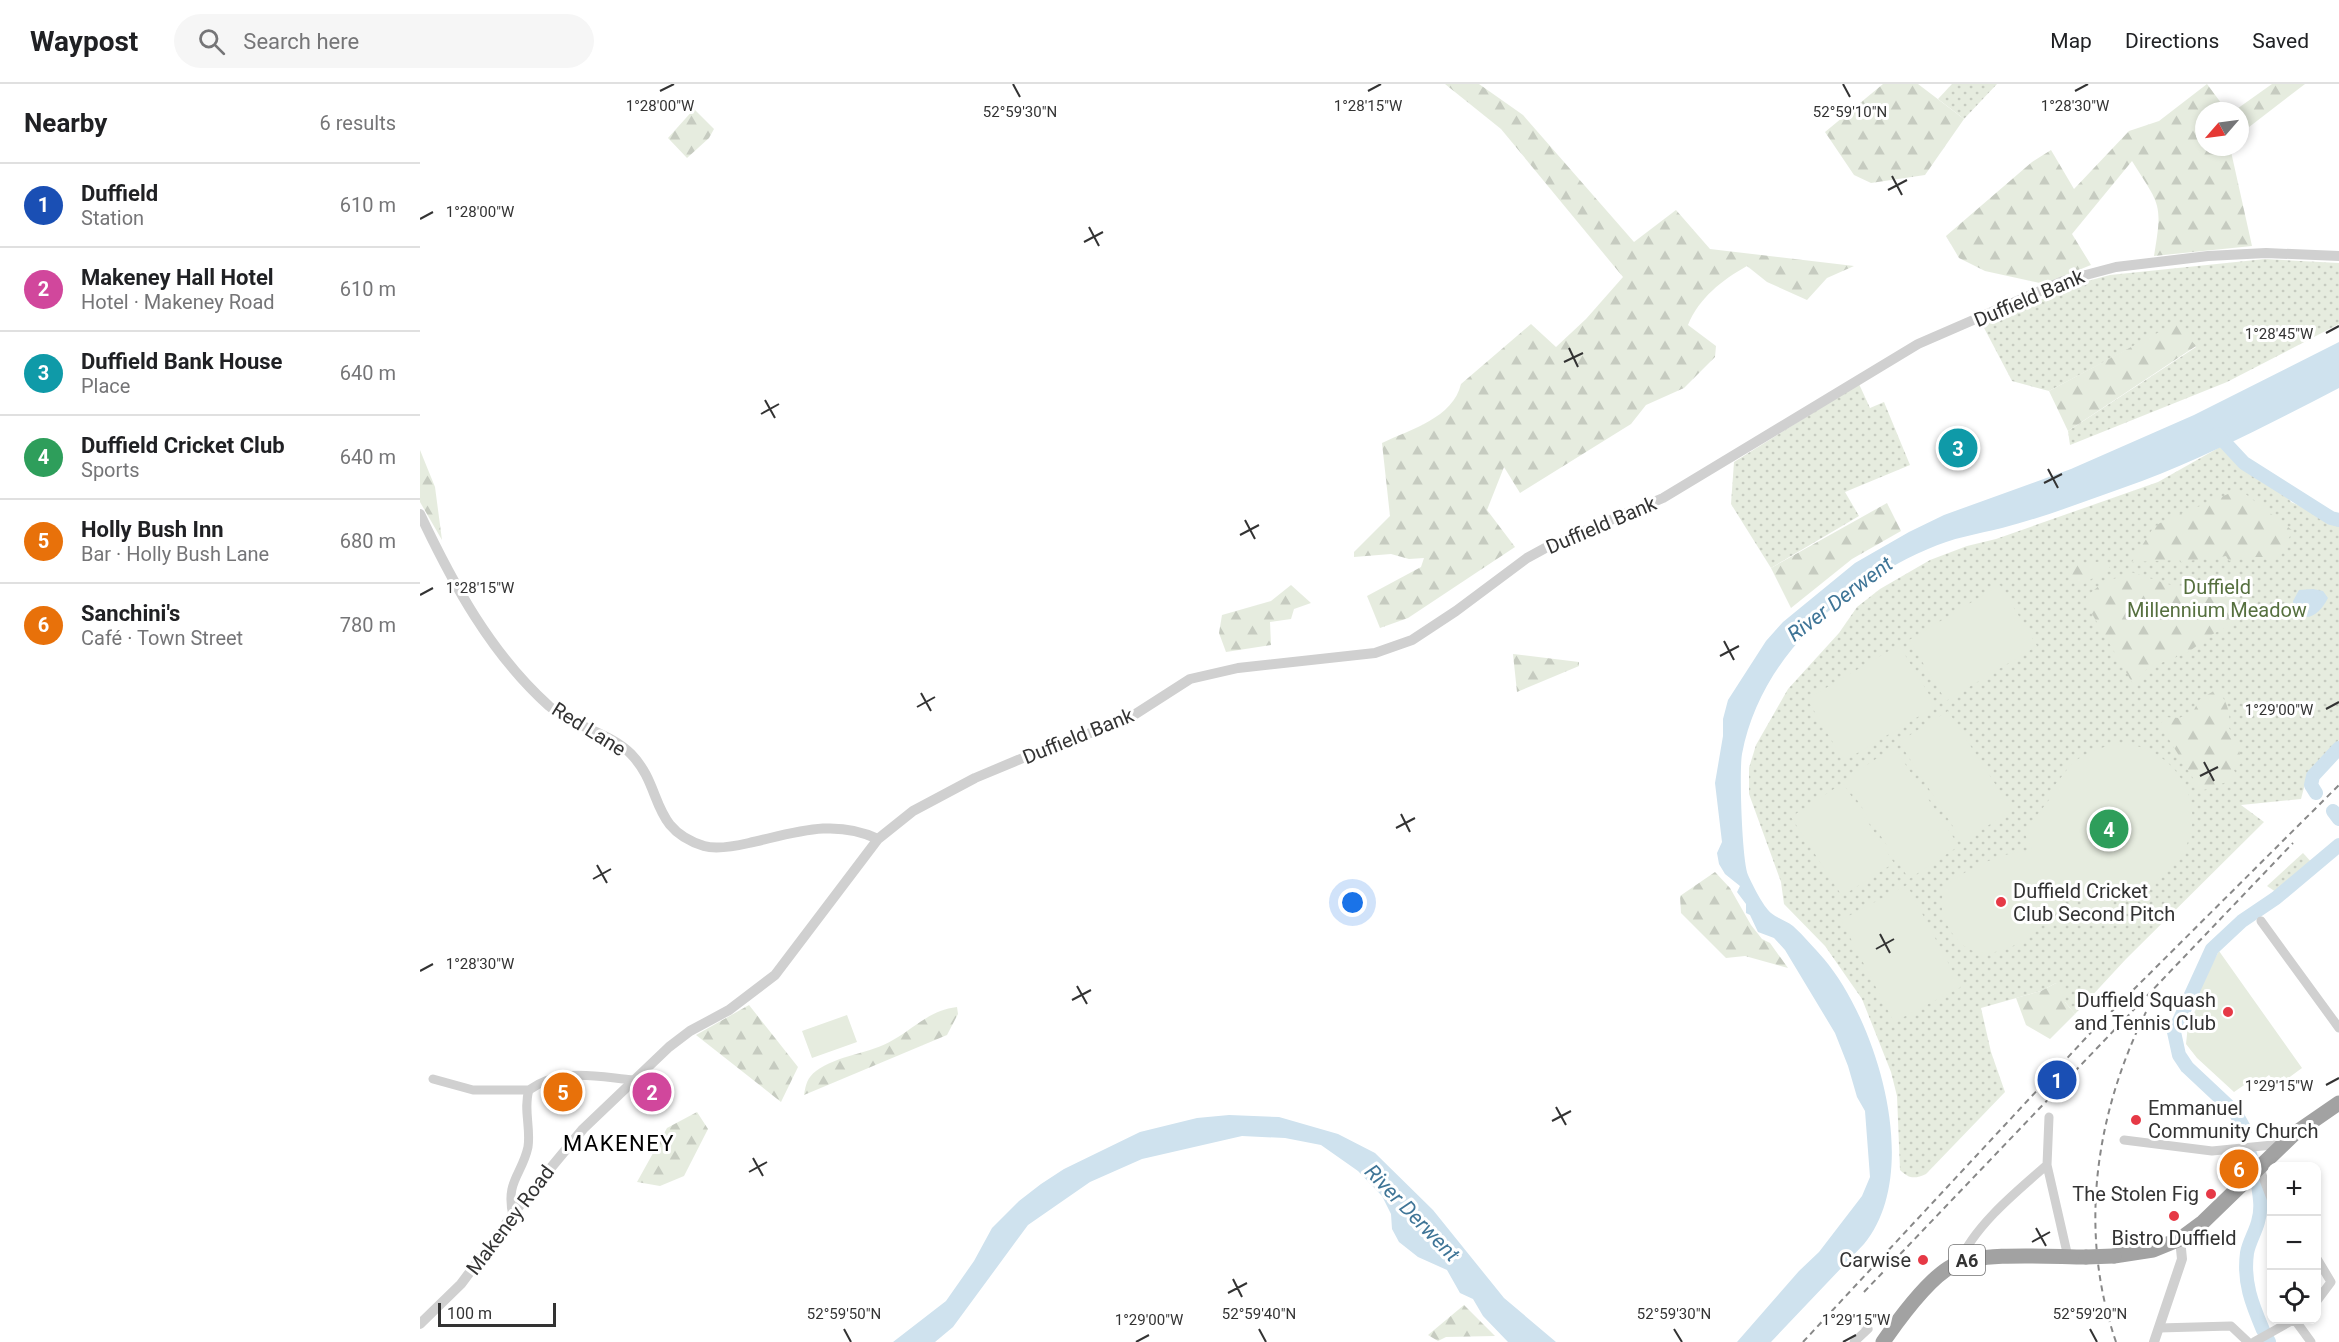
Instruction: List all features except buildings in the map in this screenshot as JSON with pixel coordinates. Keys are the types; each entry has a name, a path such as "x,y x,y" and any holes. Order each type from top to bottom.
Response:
{"highway":[{"name":"A6","path":"1883,1342 1934,1281 1959,1263 1981,1258 2114,1256 2153,1250 2180,1239 2203,1222 2283,1144 2339,1103"}],"street":[{"name":"Duffield Bank","path":"878,839 913,811 975,778 1049,747 1123,722 1190,678 1238,668 1375,653 1412,640 1456,611 1527,558 1549,546 1664,498 1918,344 2063,282 2116,267 2208,256 2266,253 2339,256"},
{"name":"Red Lane","path":"420,514 449,576 481,626 549,705 571,722 615,742 631,754 648,777 666,824 706,847 735,846 821,827 847,829 878,839"},
{"name":"Makeney Road","path":"420,1324 461,1284 583,1129 681,1037 729,1010 775,975 878,839"},
{"path":"2261,921 2339,1028"},
{"path":"433,1079 473,1090 529,1090 543,1082 579,1074 634,1080"},
{"path":"513,1216 510,1203 514,1177 528,1148 526,1099 529,1090"},
{"path":"2049,1117 2047,1165 2068,1257"},
{"path":"2124,1140 2211,1151 2243,1146 2283,1144"},
{"path":"1959,1263 1964,1251 1979,1232 2012,1196 2047,1165"},
{"path":"2258,1168 2267,1191"},
{"path":"2154,1342 2182,1259 2180,1239"},
{"path":"2321,1265 2331,1282 2321,1295"},
{"path":"1854,1342 1868,1329 1862,1322"},
{"path":"2254,1342 2287,1324"},
{"path":"2297,1324 2311,1342"},
{"path":"2159,1328 2231,1326 2248,1342"}],"green space":[{"path":"1445,84 1479,84 1523,115 1634,242 1676,210 1710,249 1854,266 1827,278 1807,300 1767,282 1747,266 1729,277 1698,306 1688,325 1716,346 1715,357 1684,388 1646,405 1631,424 1520,493 1504,467 1487,510 1515,547 1408,618 1380,628 1367,596 1421,567 1424,558 1409,559 1391,554 1354,557 1354,552 1390,516 1382,443 1440,414 1456,396 1461,384 1531,324 1556,347 1586,319 1623,277 1501,129"},
{"path":"1883,84 1918,84 1964,119 1925,175 1871,183 1854,175 1825,132"},
{"path":"1952,84 1997,84 1964,119 1938,99"},
{"path":"2207,84 2220,102 2195,102 2195,156 2232,156 2252,246 2154,256 2158,225 2157,205 2149,187 2132,161 2072,234 2091,265 2044,284 1985,271 1959,258 1946,236 2032,162 2051,150 2074,189 2129,131 2159,121"},
{"path":"2272,84 2305,84 2249,127 2249,102 2247,102"},
{"path":"694,109 714,129 709,138 687,158 668,138"},
{"path":"2265,259 2339,263 2339,324 2227,382 2070,445 2068,431 2196,347 2176,324 2049,391 2012,381 1982,324 2020,310 2069,286 2110,275"},
{"path":"2176,323 2196,346 2068,431 2049,391"},
{"path":"1859,384 1870,408 1884,402 1910,465 1845,492 1859,516 1771,568 1731,504 1734,462"},
{"name":"Duffield Millennium Meadow","path":"2220,447 2255,475 2281,490 2291,502 2339,523 2339,740 2307,776 2301,799 2241,805 2264,822 2126,959 2075,1014 2065,1002 2056,983 2041,991 1981,1008 1991,1052 2005,1092 1926,1174 1909,1177 1900,1170 1897,1096 1891,1072 1862,999 1825,946 1784,904 1781,882 1749,794 1749,768 1756,745 1788,689 1839,633 1857,607 1880,589 1930,560 2158,482"},
{"path":"420,450 435,487 442,540 420,502"},
{"path":"2235,491 2243,492 2293,531 2278,557 2238,557 2229,561 2226,556 2181,562 2180,560 2132,562 2153,528 2160,523"},
{"path":"1887,503 1901,531 1852,559 1791,608 1771,568"},
{"path":"2079,560 2082,565 2102,561 2110,567 2079,587 2072,577 2070,567"},
{"name":"Duffield Millennium Meadow","path":"2131,572 2174,586 2212,584 2246,604 2246,617 2213,634 2187,653 2148,668 2133,684 2091,612 2086,597 2101,584"},
{"path":"1291,585 1311,603 1294,609 1291,619 1270,622 1271,645 1226,652 1219,633 1222,615 1271,601"},
{"path":"2000,585 2037,646 1946,701 1909,640"},
{"path":"1899,645 1936,706 1844,761 1807,699"},
{"path":"1513,654 1579,662 1579,666 1517,692"},
{"path":"2217,689 2228,707 2229,728 2236,739 2242,762 2234,770 2238,778 2201,791 2160,725 2165,717 2179,718 2193,712 2199,700"},
{"path":"1948,711 2012,810 1963,842 1899,742"},
{"path":"2110,745 2134,745 2155,753 2181,778 2192,811 2191,829 2186,846 2176,863 2149,884 2097,909 2062,889 2062,903 2057,910 2023,940 1997,952 1984,953 1971,950 1959,942 1944,918 1942,899 1944,888 1961,875 1986,862 2012,853 2033,852 2024,832 2052,796 2055,785 2073,762 2090,752"},
{"path":"1894,747 1959,846 1909,879 1844,780"},
{"path":"1843,783 1894,863 1842,896 1791,817"},
{"path":"2303,853 2313,864 2276,892 2267,886"},
{"path":"1715,872 1730,888 1751,925 1762,939 1770,943 1788,968 1745,956 1726,958 1681,913 1680,896"},
{"path":"1907,885 1961,987 1894,1022 1841,920"},
{"name":"Duffield Squash and Tennis Club","path":"2219,951 2302,1068 2287,1079 2284,1076 2275,1082 2269,1075 2254,1086 2250,1081 2234,1092 2197,1058 2186,1044 2188,1025 2201,999 2197,992"},
{"path":"2056,983 2065,988 2065,1002 2075,1014 2050,1039 2026,1025 2016,998 2041,991"},
{"path":"749,1005 798,1067 781,1102 696,1035"},
{"path":"957,1007 958,1014 947,1035 804,1095 809,1079 824,1066 884,1045 931,1015"},
{"path":"847,1015 857,1042 812,1058 802,1031"},
{"path":"697,1112 708,1129 684,1176 660,1186 637,1182 667,1128"},
{"path":"1464,1305 1495,1336 1446,1337 1438,1341 1428,1335"}],"water":[{"name":"River Derwent","path":"2339,342 2339,388 2217,449 2142,481 2037,518 1946,542 1896,564 1865,583 1810,629 1786,657 1767,687 1752,719 1742,754 1742,816 1748,875 1768,910 1793,926 1805,938 1844,987 1876,1059 1886,1099 1892,1139 1890,1179 1881,1214 1864,1244 1771,1342 1737,1342 1799,1271 1819,1252 1862,1196 1870,1177 1865,1111 1857,1097 1835,1033 1785,950 1774,938 1758,932 1750,915 1746,913 1746,904 1737,892 1740,886 1725,874 1719,864 1717,853 1722,842 1715,783 1723,736 1723,719 1728,700 1766,641 1783,622 1855,563 1944,515 2071,469 2194,415"},
{"path":"2299,590 2323,591 2328,598 2322,608 2309,617 2293,613 2293,601"},
{"name":"River Derwent","path":"1229,1115 1279,1117 1338,1134 1375,1153 1433,1210 1504,1298 1556,1342 1508,1342 1483,1316 1473,1299 1460,1293 1447,1270 1418,1257 1399,1242 1392,1229 1391,1214 1382,1196 1358,1171 1321,1145 1285,1138 1242,1136 1142,1159 1090,1182 1028,1225 953,1327 935,1342 893,1342 946,1301 974,1261 992,1228 1019,1201 1041,1184 1064,1169 1140,1132 1197,1118"}],"waterway":[{"path":"2217,434 2244,463 2331,518 2339,520"},
{"path":"2316,793 2311,785 2313,776 2339,748"},
{"path":"2333,811 2339,819"},
{"path":"2245,1130 2235,1112 2187,1067 2179,1055 2174,1032 2212,949 2242,921 2276,898 2339,845"},
{"path":"2250,1154 2252,1162"},
{"path":"2258,1185 2260,1213 2247,1253 2246,1274 2252,1302 2263,1330"}],"railway":[{"path":"1803,1342 2097,1026 2339,785"},
{"path":"1864,1292 2293,843"},
{"path":"2116,1342 2104,1300 2097,1259 2095,1216 2098,1174 2104,1133 2114,1092 2146,1012"}],"place":[{"name":"Duffield Bank House","path":"1958,448"},
{"name":"Duffield Cricket Club","path":"2109,829"},
{"name":"Duffield Cricket Club Second Pitch","path":"2001,902"},
{"name":"Duffield Squash and Tennis Club","path":"2228,1012"},
{"name":"Duffield","path":"2057,1080"},
{"name":"Holly Bush Inn","path":"563,1092"},
{"name":"Makeney Hall Hotel","path":"652,1092"},
{"name":"Emmanuel Community Church","path":"2136,1120"},
{"name":"Sanchini's","path":"2239,1169"},
{"name":"The Stolen Fig","path":"2211,1194"},
{"name":"Bistro Duffield","path":"2174,1216"},
{"name":"Carwise","path":"1923,1260"}],"district":[{"name":"MAKENEY","path":"619,1143"}]}
